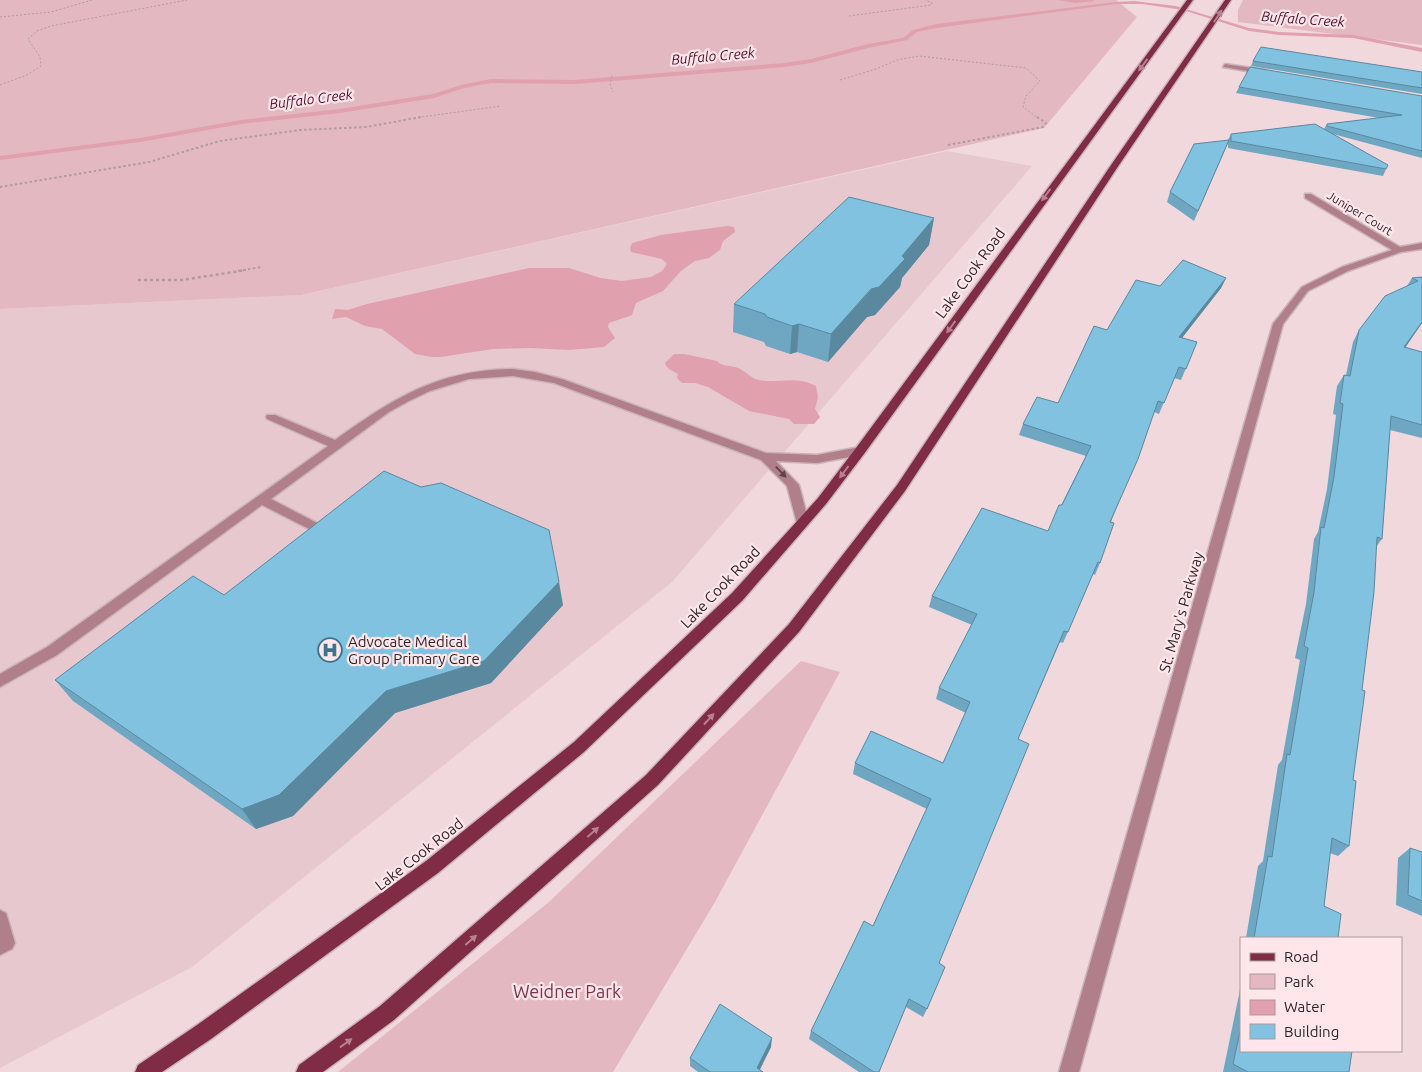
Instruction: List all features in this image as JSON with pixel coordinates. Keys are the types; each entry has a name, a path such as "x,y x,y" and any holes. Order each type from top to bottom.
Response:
{"main road":[{"name":"Lake Cook Road","path":"145,1072 204,1032 432,867 578,747 737,597 803,523 860,451 1190,0"},
{"path":"306,1072 387,1013 652,780 794,628 901,488 1113,168 1208,32 1228,0"}],"street":[{"path":"1225,66 1274,74"},
{"name":"Juniper Court","path":"1308,196 1399,250"},
{"name":"St. Mary's Parkway","path":"1069,1072 1278,324 1305,289 1345,268 1399,250 1422,246"},
{"path":"0,681 52,650 385,410 428,386 456,378 508,373 557,380 765,456 817,459 860,451"},
{"path":"271,417 336,445"},
{"path":"765,456 794,485 803,523"},
{"path":"261,499 317,528"},
{"path":"0,919 6,943 0,946"}],"path":[{"path":"0,17 52,12 92,0"},
{"path":"0,85 27,75 42,66 40,53 29,43 28,39 37,31 76,21 187,0"},
{"path":"850,16 932,5 932,3 925,0"},
{"path":"840,80 876,69 897,60 919,56 1026,68 1040,80 1035,88 1023,99 1022,107 1046,123 1043,126 948,146"},
{"path":"612,76 610,84 613,92"},
{"path":"0,187 150,162 220,140 314,129 366,127 439,113 501,106"},
{"path":"138,280 182,280 261,267"}],"shaded area":[{"path":"947,151 1032,166 672,582 192,967 0,1068 0,309 301,295"}],"green space":[{"path":"0,0 1116,0 1137,17 1044,128 301,295 0,309"},
{"path":"1243,0 1422,0 1422,45 1238,22 1238,10"},
{"name":"Weidner Park","path":"801,661 840,672 715,902 613,1072 338,1072 549,902"}],"water":[{"path":"727,226 734,227 735,232 723,241 720,250 709,258 695,261 681,271 663,291 636,303 632,315 609,323 608,327 615,338 604,347 569,350 493,349 432,357 415,354 382,329 365,326 346,317 332,319 335,309 348,310 367,304 529,268 569,268 601,278 622,281 651,277 662,271 667,264 662,259 631,252 632,243 661,235"},
{"path":"674,354 684,354 717,361 723,365 738,368 759,380 794,380 816,386 818,397 815,409 820,417 814,424 794,424 789,419 749,411 708,387 695,383 682,383 677,378 678,374 668,369 665,363"}],"building":[{"path":"1261,47 1422,72 1422,88 1253,61"},
{"path":"1250,67 1422,96 1422,151 1327,126 1327,124 1402,115 1239,87"},
{"path":"1315,124 1388,165 1386,169 1231,141 1231,134"},
{"path":"1229,140 1198,211 1170,192 1194,144"},
{"path":"849,197 934,218 902,256 905,259 879,287 871,289 831,334 799,324 792,326 767,317 765,314 734,304"},
{"path":"1183,260 1226,278 1179,337 1197,342 1186,369 1179,367 1164,403 1158,401 1138,459 1110,522 1114,523 1100,563 1098,562 1068,632 1064,631 1018,739 1029,744 939,963 945,967 927,1009 909,999 879,1072 874,1072 811,1031 864,921 873,926 931,799 855,763 871,731 943,763 970,702 939,688 977,614 932,596 982,508 1048,531 1059,505 1062,505 1091,446 1023,424 1037,397 1058,403 1094,326 1107,330 1136,280 1160,286"},
{"path":"1422,277 1422,322 1404,347 1422,352 1422,425 1391,416 1382,539 1377,537 1374,592 1362,690 1365,691 1353,780 1356,781 1349,846 1332,838 1324,906 1341,914 1338,937 1254,937 1268,856 1272,857 1287,754 1290,755 1308,648 1304,646 1314,592 1321,527 1324,528 1334,477 1343,404 1340,403 1344,375 1350,376 1359,330 1385,296 1418,281 1412,278"},
{"name":"Advocate Medical Group Primary Care","path":"384,471 421,487 441,483 549,530 559,582 484,661 386,691 279,795 242,809 55,680 193,576 224,595"},
{"path":"1410,848 1422,852 1422,901 1408,895"},
{"path":"720,1004 772,1038 757,1068 763,1072 710,1072 690,1058"},
{"path":"1240,1032 1240,1052 1352,1052 1349,1072 1248,1072 1233,1064"}],"waterway":[{"path":"1060,0 1075,2 1092,1"},
{"name":"Buffalo Creek","path":"0,158 140,140 241,122 340,111 434,96 463,86 491,81 575,82 784,65 811,61 868,46 905,39 915,31 936,26 1116,3 1168,5 1249,30 1353,37 1422,50"}],"place":[{"name":"Advocate Medical Group Primary Care","path":"330,650"}]}
